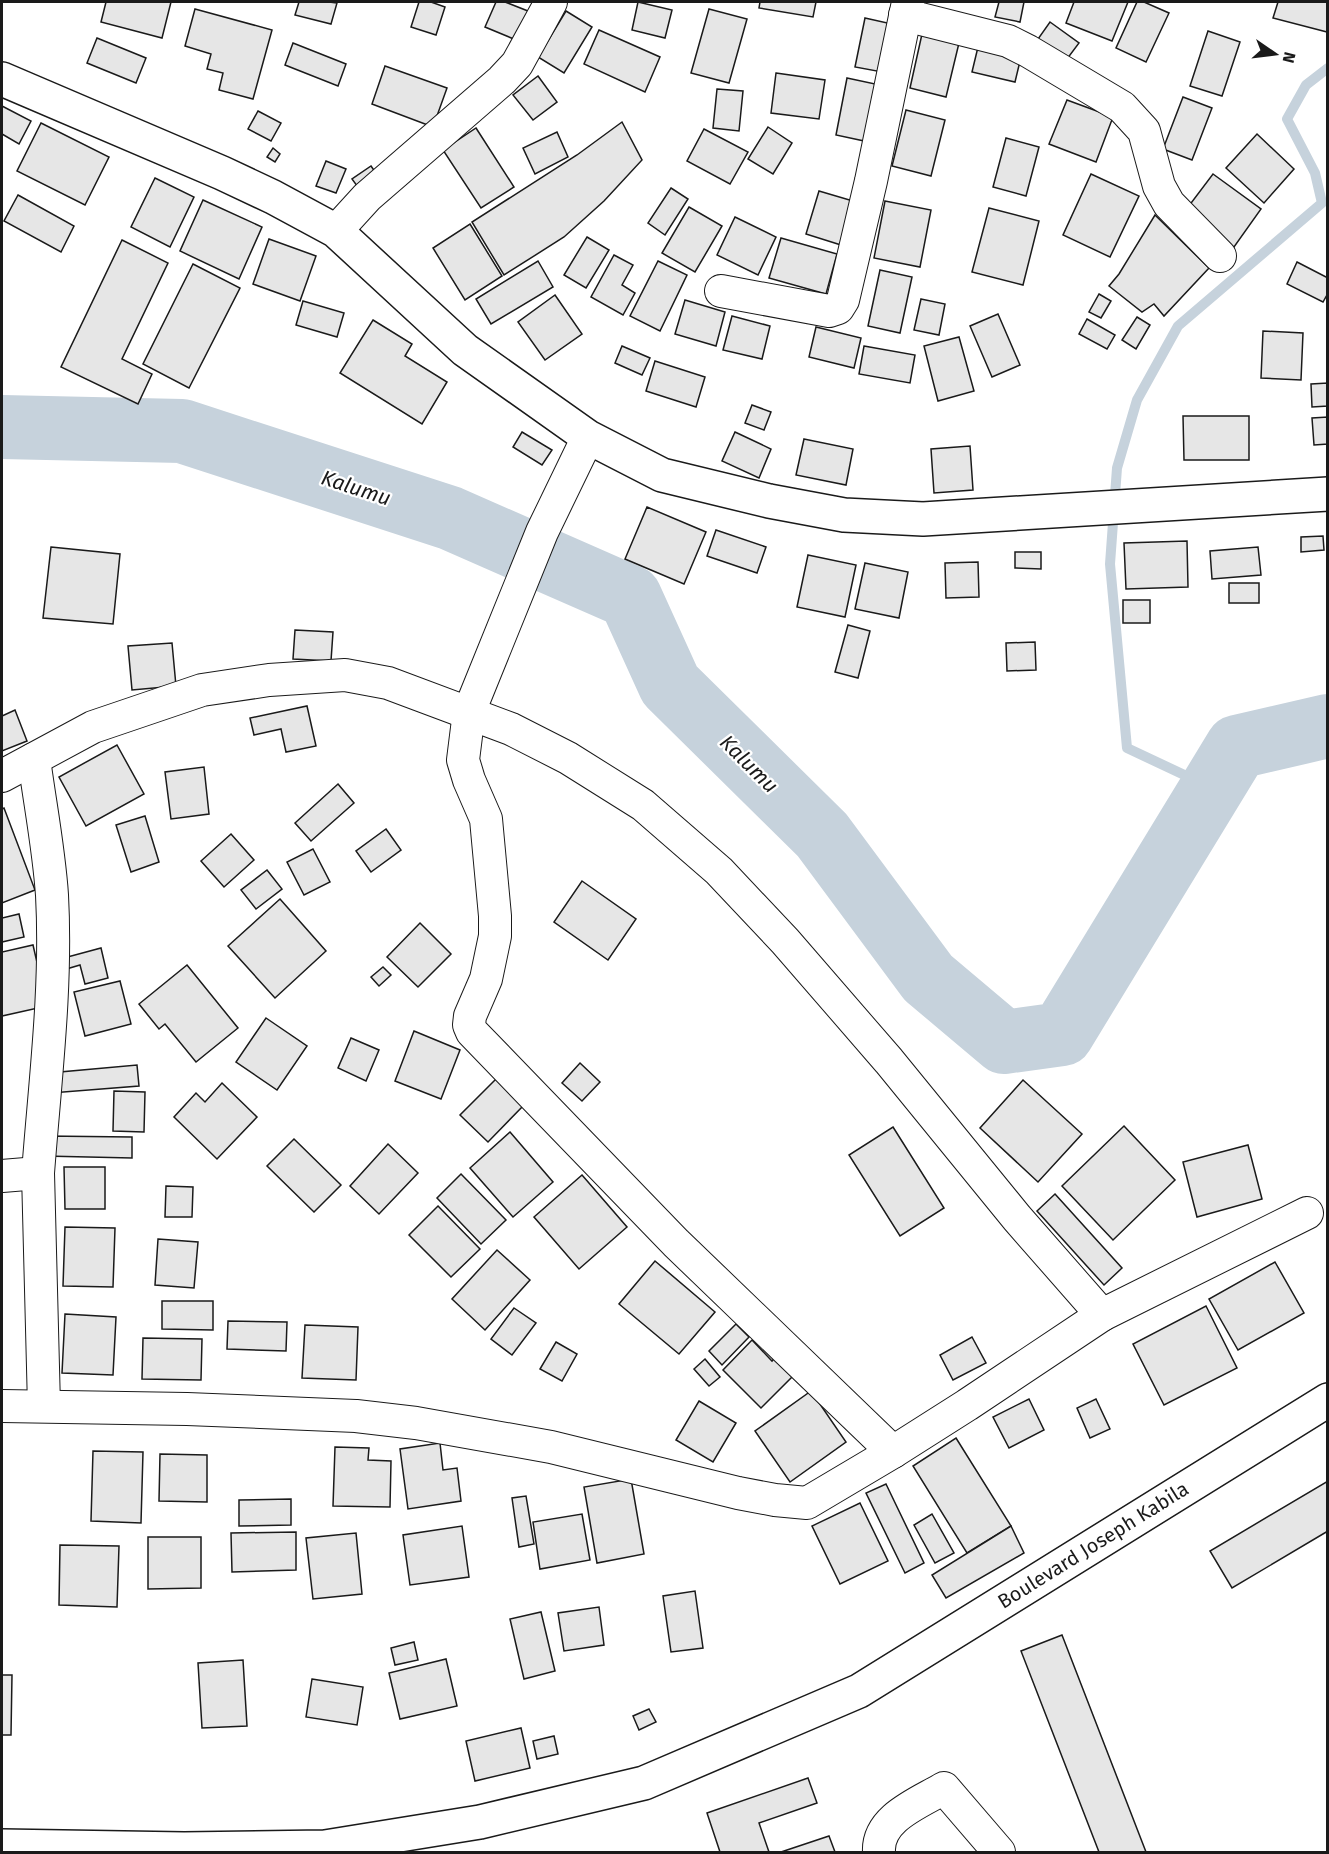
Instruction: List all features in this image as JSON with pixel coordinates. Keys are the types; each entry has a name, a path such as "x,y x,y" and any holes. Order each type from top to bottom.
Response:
{"main road":[{"path":"2,79 222,173 336,231 465,350 588,437 662,475 769,501 844,515 923,519 1328,494"},
{"name":"Boulevard Joseph Kabila","path":"2,1846 184,1849 325,1847 480,1822 644,1783 859,1691 1328,1400"}],"street":[{"path":"336,231 367,197 502,80 517,64 551,2"},
{"path":"721,291 829,311 838,308 843,300 873,170 907,8 1008,41 1029,51 1122,107 1144,131 1159,186 1169,204 1220,256"},
{"path":"588,437 542,532 469,712 463,760 486,819 495,916 495,936 486,979 470,1016 469,1025 472,1032 676,1242 893,1452"},
{"path":"2,776 93,728 201,690 269,680 345,675 388,683 511,729 568,758 643,805 719,871 889,1061 1017,1218 1102,1316"},
{"path":"34,759 52,894 53,949 38,1173 45,1406"},
{"path":"2,1176 38,1173"},
{"path":"2,1406 188,1409 356,1416 416,1423 551,1446 738,1493 807,1503 893,1452 1102,1316 1307,1213"},
{"path":"879,1852 878,1842 889,1822 944,1788 999,1852"}],"building":[{"path":"106,2 171,2 162,38 101,22"},
{"path":"299,2 337,3 331,24 295,15"},
{"path":"419,2 431,2 445,7 436,35 411,27"},
{"path":"496,2 505,2 533,13 521,42 485,27"},
{"path":"638,2 672,10 665,38 632,30"},
{"path":"760,2 816,2 813,17 759,8"},
{"path":"999,2 1024,2 1020,22 995,17"},
{"path":"1074,2 1128,2 1112,41 1066,23"},
{"path":"1137,2 1144,2 1169,13 1146,62 1116,48"},
{"path":"1278,2 1328,2 1327,32 1273,18"},
{"path":"195,9 272,30 253,99 219,90 223,73 207,69 211,54 185,46"},
{"path":"709,9 747,19 729,83 691,73"},
{"path":"566,11 592,27 564,73 538,57"},
{"path":"865,18 892,24 882,72 855,67"},
{"path":"1050,22 1079,43 1067,59 1038,39"},
{"path":"599,30 660,57 645,92 584,64"},
{"path":"1208,31 1240,42 1222,96 1190,86"},
{"path":"922,34 959,43 946,97 910,88"},
{"path":"97,38 146,58 136,83 87,63"},
{"path":"293,43 346,64 338,86 285,65"},
{"path":"978,47 1021,57 1015,82 972,72"},
{"path":"385,66 447,88 433,127 372,104"},
{"path":"776,73 825,80 819,119 771,113"},
{"path":"538,76 557,102 533,120 513,95"},
{"path":"847,78 880,85 869,142 836,135"},
{"path":"717,89 743,91 739,131 713,128"},
{"path":"1183,97 1212,108 1192,160 1163,149"},
{"path":"1067,100 1113,117 1096,162 1049,144"},
{"path":"2,106 31,121 19,144 2,134"},
{"path":"906,110 945,120 931,176 892,166"},
{"path":"258,111 281,123 271,141 248,129"},
{"path":"622,122 642,160 604,201 564,237 504,275 472,222 577,155"},
{"path":"41,123 109,157 85,205 17,171"},
{"path":"768,127 792,143 773,174 748,159"},
{"path":"476,128 514,187 481,208 443,150"},
{"path":"704,129 748,152 730,184 687,161"},
{"path":"557,132 568,157 535,174 523,148"},
{"path":"1257,134 1294,169 1264,203 1226,168"},
{"path":"1006,138 1039,147 1026,196 993,187"},
{"path":"273,148 280,154 275,162 267,157"},
{"path":"326,161 346,169 336,193 316,186"},
{"path":"371,166 382,182 363,194 352,179"},
{"path":"1091,174 1139,196 1110,257 1063,235"},
{"path":"1213,174 1261,209 1234,247 1185,211"},
{"path":"155,178 194,197 170,247 131,227"},
{"path":"671,188 688,199 665,235 648,223"},
{"path":"819,191 853,201 841,245 806,234"},
{"path":"18,195 74,226 61,252 4,221"},
{"path":"203,200 262,227 239,279 180,251"},
{"path":"885,201 931,210 920,267 874,258"},
{"path":"689,207 722,226 695,272 662,253"},
{"path":"989,208 1039,221 1023,285 972,272"},
{"path":"1155,215 1209,268 1164,316 1154,304 1142,312 1109,286 1119,274"},
{"path":"735,217 776,237 758,275 717,255"},
{"path":"470,224 502,276 465,300 433,248"},
{"path":"587,237 609,250 586,288 564,275"},
{"path":"781,238 837,254 826,294 769,278"},
{"path":"269,239 316,256 300,301 253,284"},
{"path":"122,240 168,263 122,359 152,374 138,404 61,367"},
{"path":"614,255 633,265 622,285 635,293 623,315 591,297"},
{"path":"538,261 553,287 491,324 476,299"},
{"path":"658,261 687,275 660,331 630,316"},
{"path":"1297,262 1328,278 1328,293 1323,302 1287,284"},
{"path":"193,264 240,288 189,388 143,364"},
{"path":"880,270 912,277 900,333 868,326"},
{"path":"1099,294 1111,301 1101,318 1089,312"},
{"path":"555,295 582,334 545,360 518,322"},
{"path":"921,299 945,304 939,335 914,330"},
{"path":"685,300 725,312 716,346 675,334"},
{"path":"303,301 344,313 337,337 296,325"},
{"path":"998,314 1020,365 992,377 970,326"},
{"path":"732,316 770,326 762,359 723,350"},
{"path":"1137,317 1150,325 1136,349 1122,340"},
{"path":"1087,319 1115,335 1107,349 1079,334"},
{"path":"373,320 412,344 405,356 447,382 422,424 340,373"},
{"path":"816,327 861,338 854,368 809,357"},
{"path":"1263,331 1303,333 1301,380 1261,378"},
{"path":"959,337 974,391 938,401 924,346"},
{"path":"622,346 650,358 642,375 615,363"},
{"path":"864,346 915,355 910,383 859,374"},
{"path":"655,361 705,377 696,407 646,391"},
{"path":"1328,383 1328,406 1312,407 1311,384"},
{"path":"752,405 771,412 764,430 745,423"},
{"path":"1183,416 1249,416 1249,460 1184,460"},
{"path":"1328,417 1328,444 1314,445 1312,418"},
{"path":"522,432 552,450 542,465 513,447"},
{"path":"735,432 771,449 759,478 722,461"},
{"path":"804,439 853,449 846,485 796,475"},
{"path":"970,446 973,490 934,493 931,449"},
{"path":"647,507 706,532 684,584 625,559"},
{"path":"716,530 766,547 757,573 707,556"},
{"path":"1323,536 1324,550 1301,552 1301,537"},
{"path":"1187,541 1188,587 1126,589 1124,543"},
{"path":"51,547 120,554 113,624 43,618"},
{"path":"1258,547 1261,575 1212,579 1210,551"},
{"path":"1015,552 1041,552 1041,569 1015,568"},
{"path":"808,555 856,565 845,617 797,607"},
{"path":"978,562 979,597 946,598 945,563"},
{"path":"865,563 908,572 899,618 855,609"},
{"path":"1229,583 1259,583 1259,603 1229,603"},
{"path":"1123,600 1150,600 1150,623 1123,623"},
{"path":"848,625 870,631 858,678 835,672"},
{"path":"295,630 333,632 331,661 293,659"},
{"path":"1035,642 1036,670 1007,671 1006,643"},
{"path":"172,643 176,686 132,690 128,646"},
{"path":"307,706 316,746 286,752 281,729 254,735 250,718"},
{"path":"15,710 27,741 2,751 2,716"},
{"path":"117,745 144,794 86,826 59,777"},
{"path":"204,767 209,814 171,819 165,772"},
{"path":"338,784 354,803 311,841 295,823"},
{"path":"4,808 35,890 2,903 2,809"},
{"path":"145,816 159,862 131,872 116,825"},
{"path":"386,829 401,850 371,872 356,851"},
{"path":"231,834 254,860 224,887 201,861"},
{"path":"313,849 330,882 304,895 287,862"},
{"path":"267,870 282,889 256,909 241,890"},
{"path":"582,881 636,919 608,960 554,922"},
{"path":"280,899 326,951 275,998 228,946"},
{"path":"19,914 24,937 2,942 2,918"},
{"path":"420,923 451,954 418,987 387,957"},
{"path":"33,945 47,1006 2,1016 2,952"},
{"path":"101,948 108,978 85,984 80,965 63,970 60,959"},
{"path":"187,965 238,1028 196,1062 165,1024 159,1029 139,1004"},
{"path":"383,967 391,975 379,986 371,977"},
{"path":"120,981 131,1024 85,1036 74,992"},
{"path":"266,1018 307,1046 277,1090 236,1062"},
{"path":"414,1031 460,1050 441,1099 395,1081"},
{"path":"351,1038 379,1050 366,1081 338,1068"},
{"path":"580,1063 600,1082 582,1101 562,1083"},
{"path":"137,1065 139,1086 51,1093 49,1073"},
{"path":"496,1079 523,1106 488,1142 460,1115"},
{"path":"1023,1080 1082,1134 1038,1182 980,1128"},
{"path":"222,1083 257,1117 217,1159 174,1117 196,1093 205,1102"},
{"path":"114,1091 145,1092 144,1132 113,1131"},
{"path":"1124,1126 1175,1180 1113,1240 1062,1186"},
{"path":"893,1127 944,1208 900,1236 849,1155"},
{"path":"510,1132 553,1182 513,1217 470,1168"},
{"path":"44,1136 132,1137 132,1158 44,1156"},
{"path":"294,1139 341,1185 314,1212 267,1166"},
{"path":"388,1144 418,1173 379,1214 350,1186"},
{"path":"1248,1145 1262,1199 1197,1217 1183,1162"},
{"path":"64,1167 105,1167 105,1209 65,1209"},
{"path":"461,1174 506,1220 481,1244 437,1198"},
{"path":"582,1175 627,1227 579,1269 534,1217"},
{"path":"166,1186 193,1187 192,1217 165,1217"},
{"path":"1055,1194 1122,1268 1104,1285 1037,1211"},
{"path":"438,1206 480,1249 451,1277 409,1235"},
{"path":"65,1227 115,1228 113,1287 63,1286"},
{"path":"158,1239 198,1242 194,1288 155,1285"},
{"path":"497,1250 530,1280 485,1330 452,1299"},
{"path":"655,1261 715,1312 679,1354 619,1304"},
{"path":"1275,1262 1304,1313 1238,1350 1209,1299"},
{"path":"162,1301 213,1301 213,1330 162,1329"},
{"path":"1206,1306 1237,1368 1164,1405 1133,1344"},
{"path":"514,1308 536,1323 512,1355 491,1339"},
{"path":"65,1314 116,1317 113,1375 62,1373"},
{"path":"228,1321 287,1322 286,1351 227,1349"},
{"path":"736,1324 749,1337 722,1365 709,1351"},
{"path":"305,1325 358,1327 356,1380 302,1378"},
{"path":"972,1337 986,1363 953,1380 940,1355"},
{"path":"143,1338 202,1339 201,1380 142,1379"},
{"path":"752,1340 772,1361 777,1355 796,1373 761,1408 723,1370"},
{"path":"556,1342 577,1354 562,1381 540,1369"},
{"path":"705,1359 720,1377 709,1386 694,1369"},
{"path":"811,1391 846,1442 790,1482 755,1431"},
{"path":"1029,1399 1044,1430 1009,1448 993,1417"},
{"path":"1096,1399 1110,1429 1090,1438 1077,1408"},
{"path":"699,1401 736,1423 713,1462 676,1440"},
{"path":"956,1438 1011,1526 967,1553 913,1466"},
{"path":"440,1443 443,1470 457,1468 461,1501 408,1509 400,1449"},
{"path":"335,1447 369,1448 368,1460 391,1461 390,1507 333,1506"},
{"path":"93,1451 143,1452 141,1523 91,1521"},
{"path":"160,1454 207,1455 207,1502 159,1501"},
{"path":"631,1479 644,1554 597,1563 584,1487"},
{"path":"1328,1481 1328,1531 1232,1588 1210,1551"},
{"path":"886,1484 924,1563 905,1573 866,1493"},
{"path":"526,1496 534,1544 519,1547 512,1498"},
{"path":"291,1499 291,1525 239,1526 239,1500"},
{"path":"860,1503 888,1561 840,1584 812,1526"},
{"path":"582,1514 590,1560 540,1569 533,1522"},
{"path":"932,1514 954,1553 935,1563 914,1525"},
{"path":"462,1526 469,1577 410,1585 403,1535"},
{"path":"1011,1526 1024,1553 946,1598 932,1575"},
{"path":"296,1532 296,1570 232,1572 231,1533"},
{"path":"356,1533 362,1594 313,1599 306,1538"},
{"path":"148,1537 201,1537 201,1588 148,1589"},
{"path":"60,1545 119,1546 117,1607 59,1605"},
{"path":"695,1591 703,1648 671,1652 663,1596"},
{"path":"599,1607 604,1645 564,1651 558,1613"},
{"path":"541,1612 555,1671 524,1679 510,1619"},
{"path":"1062,1635 1146,1852 1099,1852 1021,1651"},
{"path":"414,1642 418,1660 395,1665 391,1648"},
{"path":"446,1659 457,1706 400,1719 389,1673"},
{"path":"243,1660 247,1726 202,1728 198,1663"},
{"path":"2,1675 12,1675 11,1735 2,1735"},
{"path":"312,1679 363,1687 357,1725 306,1717"},
{"path":"649,1709 656,1722 639,1730 633,1716"},
{"path":"521,1728 530,1768 475,1781 466,1741"},
{"path":"554,1736 558,1754 537,1759 533,1741"},
{"path":"808,1778 817,1803 759,1823 769,1852 720,1852 707,1813"},
{"path":"829,1836 835,1852 781,1852"}],"waterway":[{"path":"1212,788 1127,748 1110,564 1117,468 1137,400 1178,326 1322,203 1315,173 1287,119 1306,85 1328,68"},
{"name":"Kalumu","path":"2,427 182,431 450,518 630,597 670,685 822,835 928,978 1004,1042 1062,1034 1237,747 1328,726"}]}
